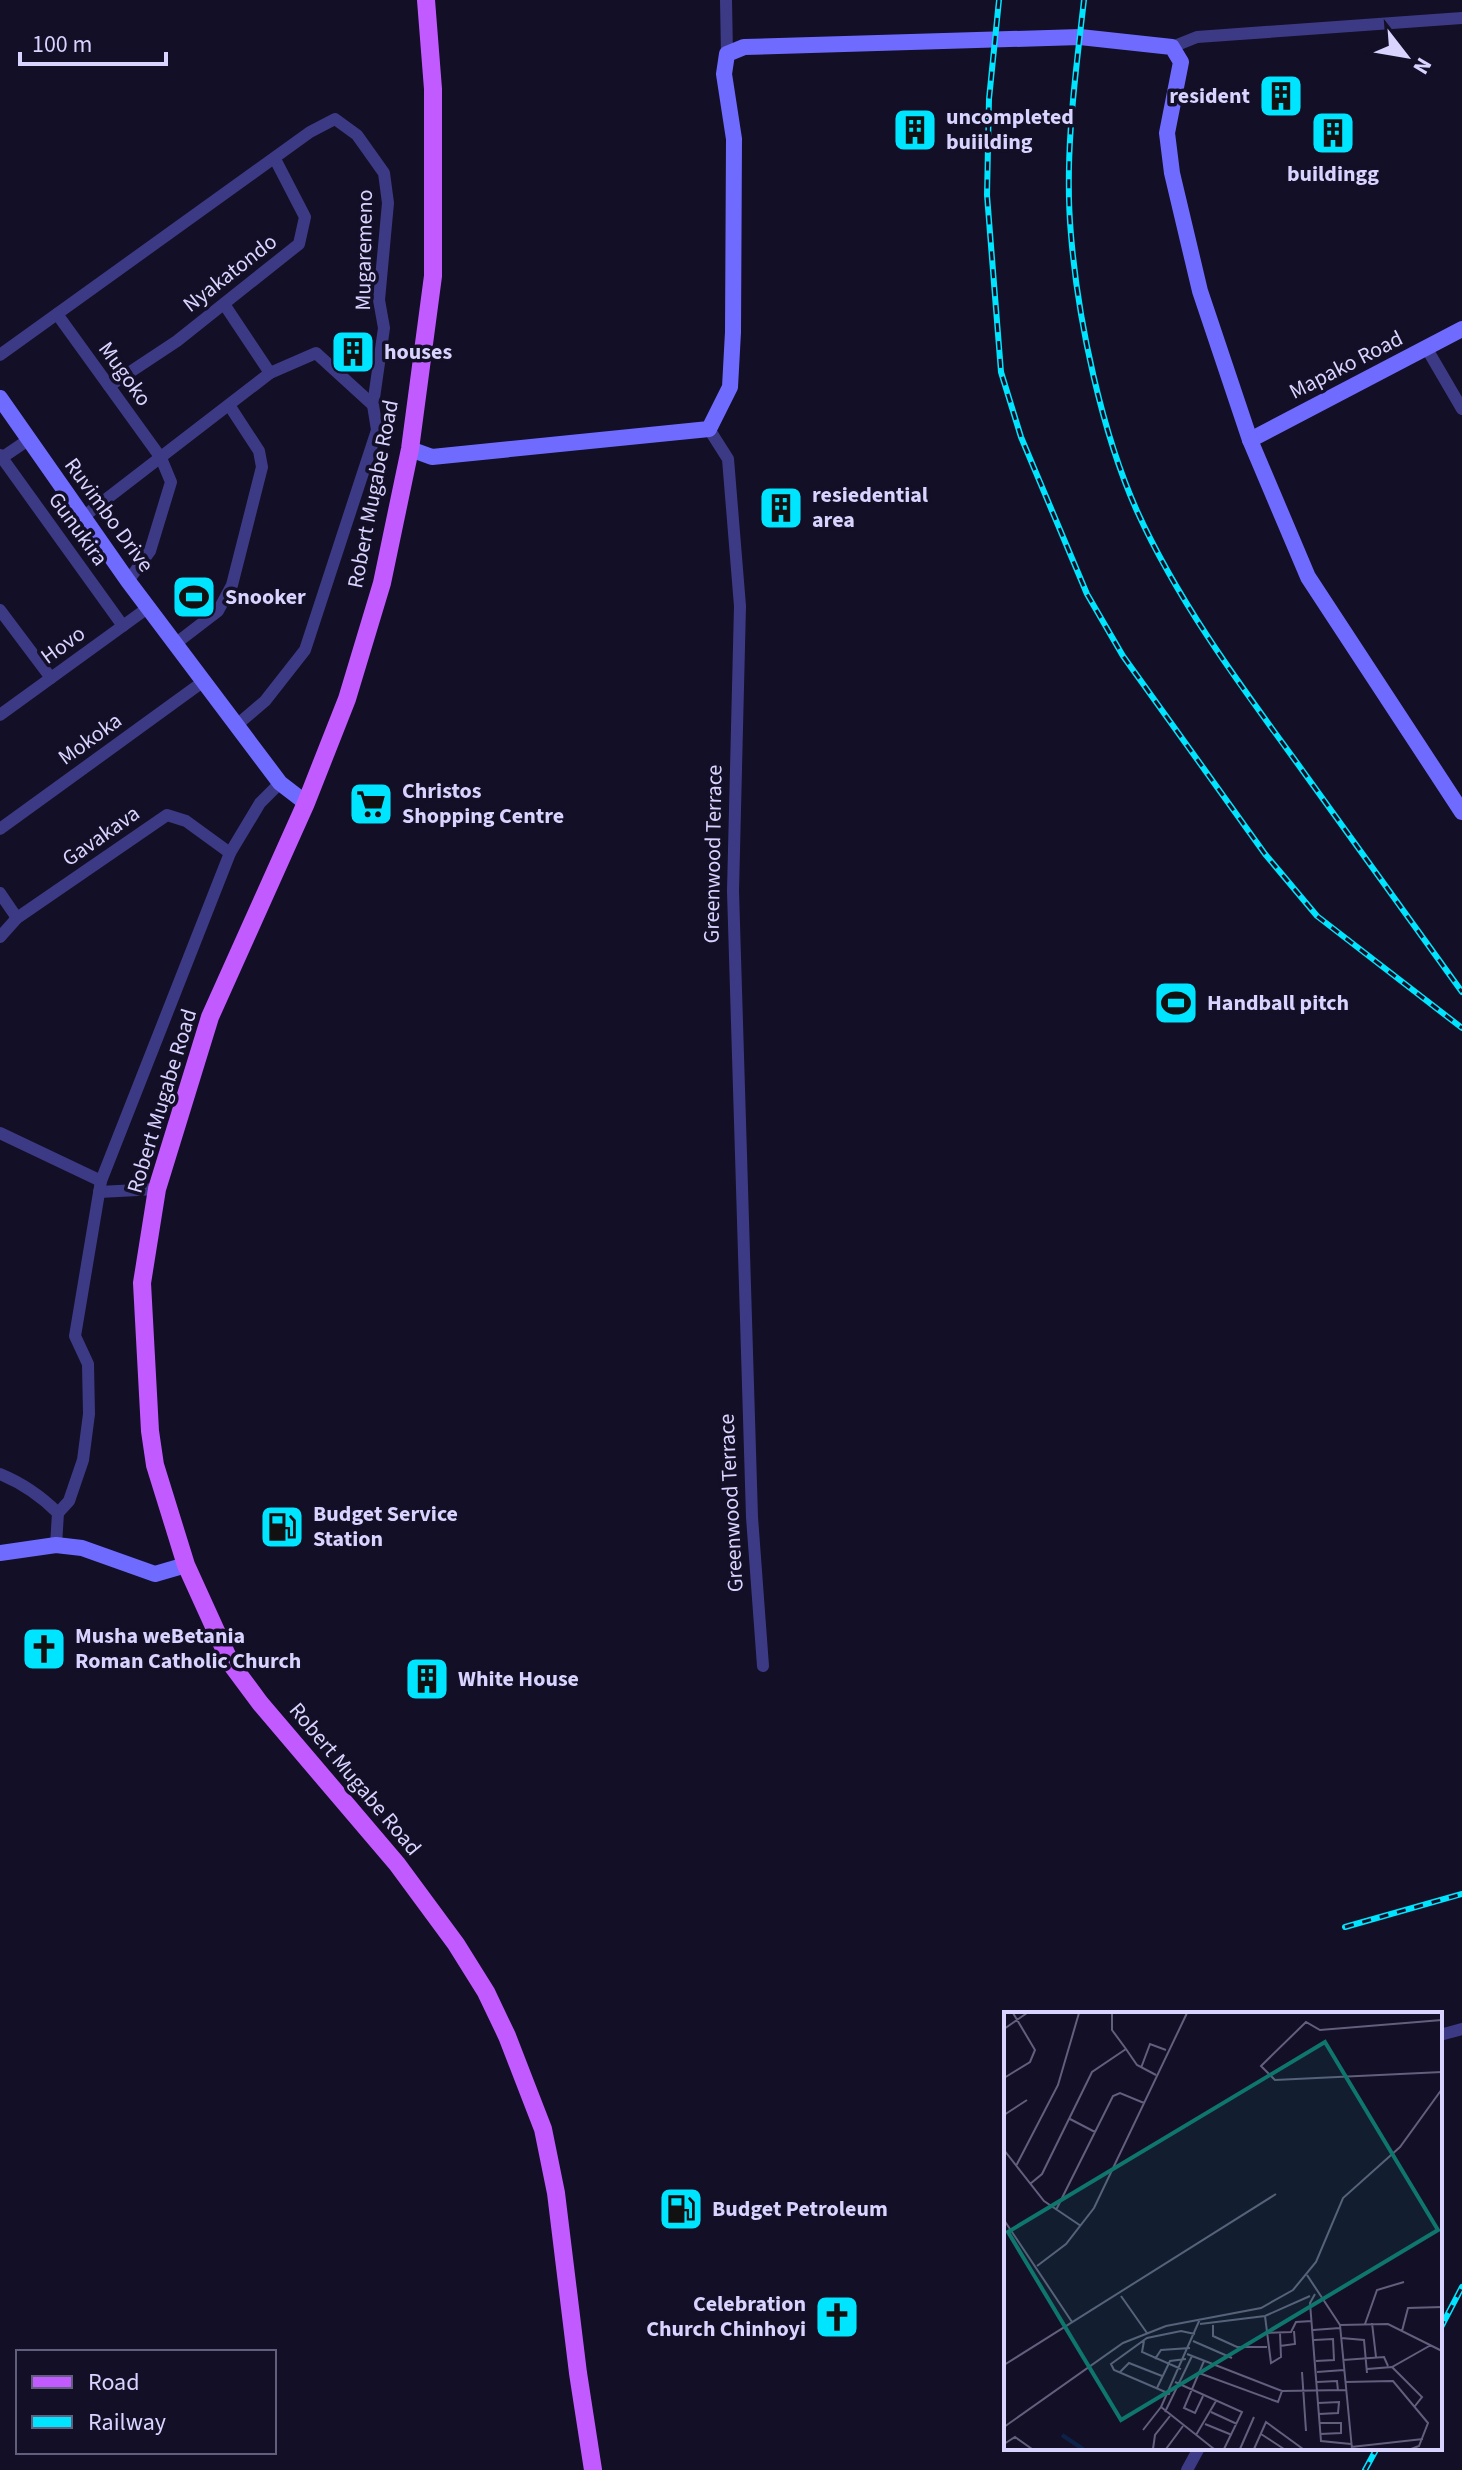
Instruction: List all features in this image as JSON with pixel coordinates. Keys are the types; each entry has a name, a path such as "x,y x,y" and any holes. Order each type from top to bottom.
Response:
{"main road":[{"name":"Robert Mugabe Road","path":"426,0 433,89 433,276 410,449 382,583 347,699 306,803 210,1017 157,1189 142,1283 150,1431 155,1465 186,1565 231,1664 260,1703 397,1864 456,1944 486,1992 507,2036 543,2129 556,2193 593,2470"}],"street":[{"path":"410,449 432,457 709,429 730,387 733,332 734,139 724,74 727,54 726,0"},
{"path":"727,54 744,47 994,38 1080,37 1172,47 1197,37 1462,18"},
{"path":"1172,47 1181,62 1167,133 1172,173 1200,291 1250,440 1308,577 1462,812"},
{"name":"Mugaremeno","path":"0,355 310,132 335,119 357,135 384,173 388,203 379,300 384,328 373,405 377,430 305,650 265,701 238,724"},
{"name":"Nyakatondo","path":"109,386 177,341 299,244 305,217 275,159"},
{"path":"224,304 270,373"},
{"name":"Mugoko","path":"57,314 161,458"},
{"name":"Mapako Road","path":"1250,440 1462,329"},
{"path":"1427,349 1462,409"},
{"path":"83,517 270,373 316,353 373,405"},
{"name":"Ruvimbo Drive","path":"0,398 128,581 280,783 306,803"},
{"path":"175,644 218,611 232,585 262,467 259,451 229,405"},
{"name":"Greenwood Terrace","path":"709,429 728,459 740,606 733,907 752,1517 763,1666"},
{"path":"1,457 28,440"},
{"name":"Gunukira","path":"1,457 123,626"},
{"path":"128,581 150,551 171,482 161,458"},
{"name":"Hovo","path":"0,715 149,607"},
{"path":"0,610 51,678"},
{"name":"Mokoka","path":"0,829 204,681"},
{"path":"56,1545 58,1513 69,1501 83,1460 89,1414 88,1364 75,1336 100,1186 230,853 260,803 280,783"},
{"name":"Gavakava","path":"0,937 17,918 167,815 186,821 230,853"},
{"path":"0,893 17,918"},
{"path":"0,1133 100,1186 157,1189"},
{"path":"0,1474 27,1488 58,1513"},
{"path":"0,1553 56,1545 82,1548 155,1574 186,1565"},
{"path":"1442,2034 1462,2029"},
{"path":"1187,2470 1198,2450"}],"railway":[{"path":"999,0 989,99 987,195 1001,372 1021,437 1087,594 1123,656 1265,854 1317,916 1462,1028"},
{"path":"1084,0 1070,147 1071,235 1086,340 1103,412 1124,480 1153,544 1208,637 1462,992"},
{"path":"1345,1927 1462,1894"},
{"path":"1442,2325 1462,2287"},
{"path":"1365,2470 1376,2450"}],"place":[{"name":"resident","path":"1281,96"},
{"name":"uncompleted buiilding","path":"915,130"},
{"name":"buildingg","path":"1333,133"},
{"name":"houses","path":"353,352"},
{"name":"resiedential area","path":"781,508"},
{"name":"Snooker","path":"194,597"},
{"name":"Christos Shopping Centre","path":"371,804"},
{"name":"Handball pitch","path":"1176,1003"},
{"name":"Budget Service Station","path":"282,1527"},
{"name":"Musha weBetania Roman Catholic Church","path":"44,1649"},
{"name":"White House","path":"427,1679"},
{"name":"Budget Petroleum","path":"681,2209"},
{"name":"Celebration Church Chinhoyi","path":"837,2317"}]}
